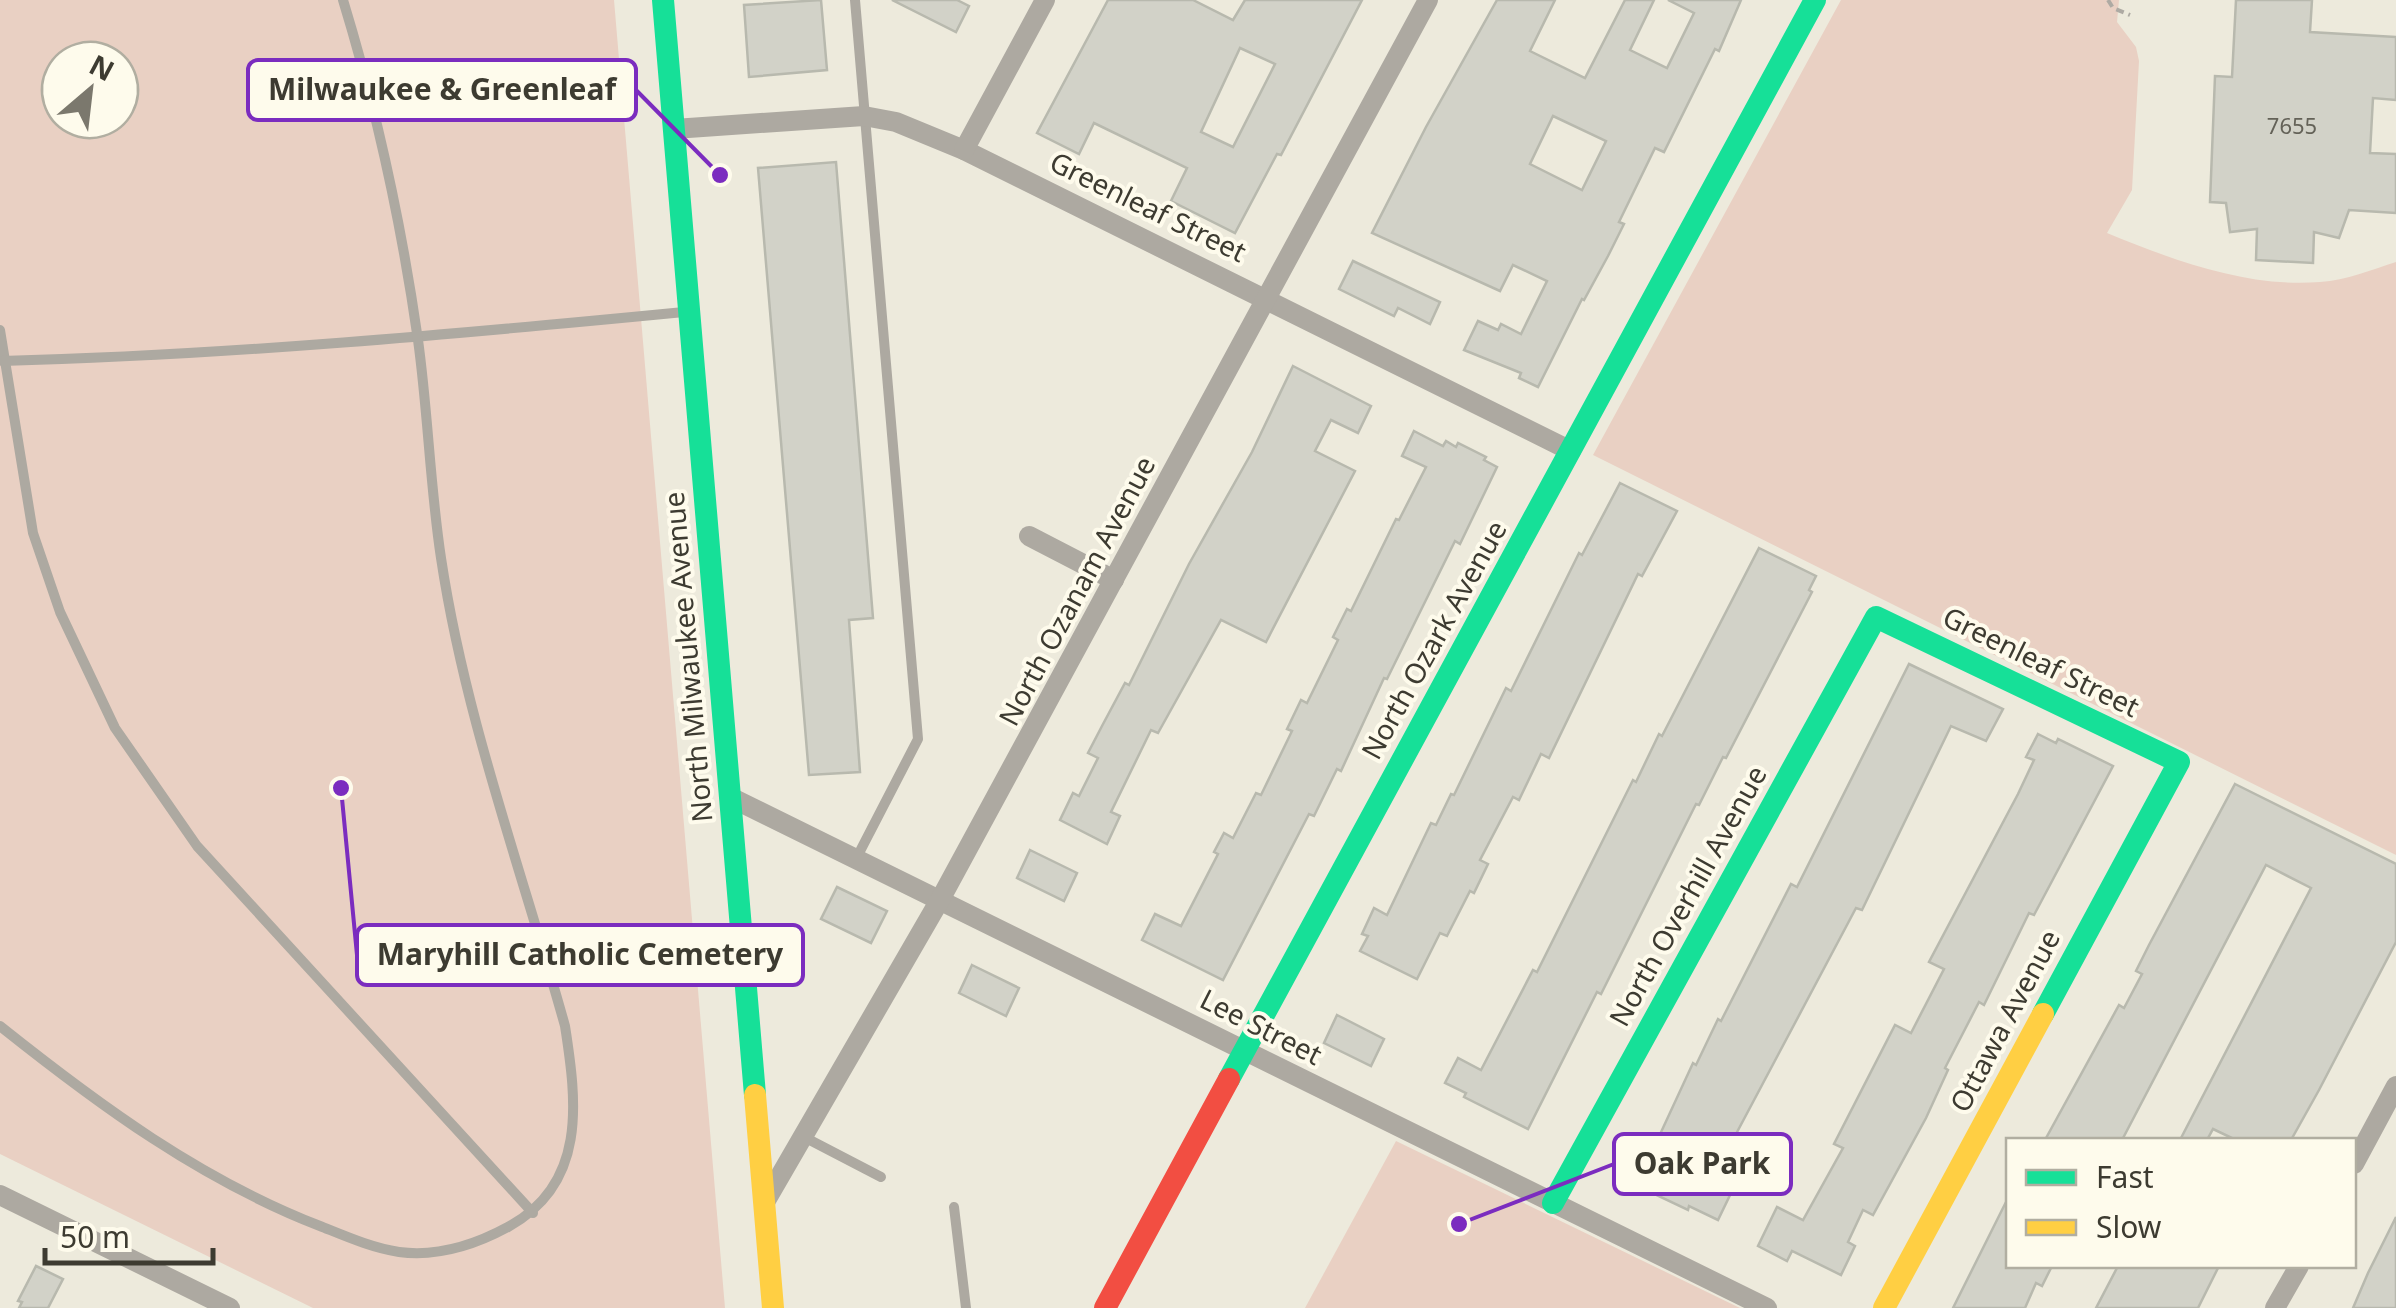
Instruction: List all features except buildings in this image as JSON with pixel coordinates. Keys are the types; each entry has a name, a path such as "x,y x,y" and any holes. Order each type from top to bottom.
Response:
{"street":[{"name":"North Milwaukee Avenue","path":"664,0 773,1308"},
{"path":"964,150 1045,0"},
{"name":"North Ozanam Avenue","path":"764,1202 942,898 1428,0"},
{"name":"North Ozark Avenue","path":"1105,1308 1816,0"},
{"name":"Greenleaf Street","path":"674,129 864,116 896,122 964,150 1570,451"},
{"path":"1029,536 1114,580"},
{"name":"Greenleaf Street","path":"1876,617 2180,762"},
{"name":"North Overhill Avenue","path":"1552,1203 1876,617"},
{"name":"Ottawa Avenue","path":"1884,1308 2180,762"},
{"name":"Lee Street","path":"730,797 857,856 1767,1308"},
{"path":"2356,1160 2396,1086"},
{"path":"1,1198 230,1308"},
{"path":"2276,1308 2297,1268"}],"lane":[{"path":"0,1026 144,1135 234,1188 360,1242 400,1252 472,1246 533,1213 555,1185 567,1159 573,1126 572,1073 565,1026 478,737 441,558 418,338 371,91 343,0"},
{"path":"854,0 918,739 857,856"},
{"path":"3,361 418,338 690,312"},
{"path":"0,330 33,532 60,612 115,728 197,846 533,1213"},
{"path":"803,1136 880,1177"},
{"path":"954,1207 966,1308"}],"path":[{"path":"2108,0 2113,8 2130,16"}],"shaded area":[{"path":"0,0 614,0 725,1308 313,1308 0,1154"},
{"path":"1841,0 2119,0 2117,22 2136,47 2139,61 2132,190 2107,233 2184,262 2265,281 2330,281 2396,262 2396,855 1593,455"},
{"path":"1396,1141 1740,1308 1305,1308"}],"traffic: fast":[{"path":"663,0 755,1095"},
{"path":"1229,1079 1815,0"},
{"path":"1553,1203 1876,617 2179,762 2043,1014"}],"traffic: slow":[{"path":"1884,1308 2043,1014"},
{"path":"755,1095 773,1308"}],"traffic: jam":[{"path":"1105,1308 1229,1079"}],"place":[{"name":"Milwaukee & Greenleaf","path":"720,175"},
{"name":"Maryhill Catholic Cemetery","path":"341,788"},
{"name":"Oak Park","path":"1459,1224"}]}
